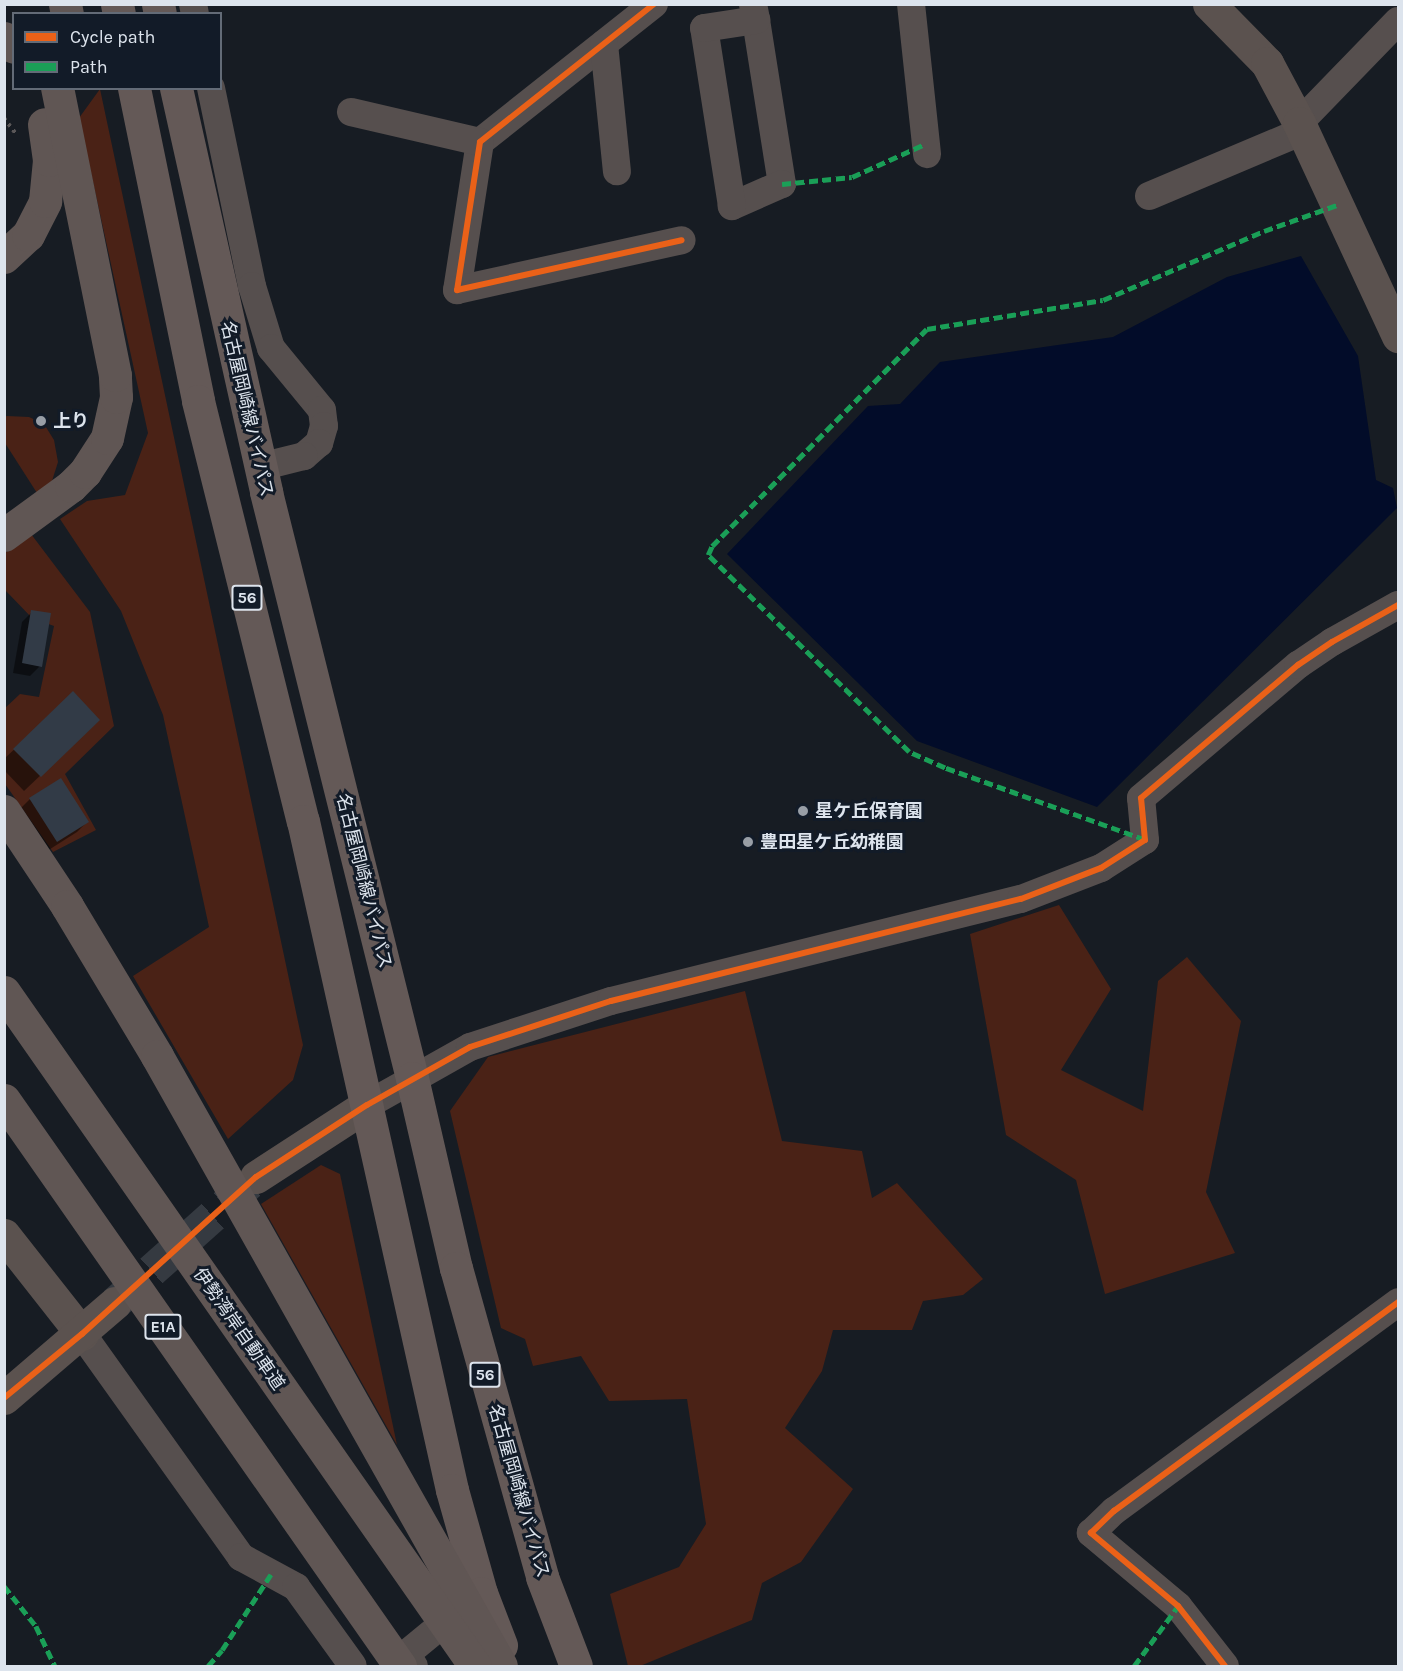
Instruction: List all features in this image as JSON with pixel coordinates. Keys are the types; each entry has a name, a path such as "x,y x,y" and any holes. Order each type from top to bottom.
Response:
{"highway":[{"path":"4,257 28,235 38,218 47,191 49,160 38,90"},
{"path":"4,535 71,486 85,472 107,438 116,396 115,375 57,90"},
{"path":"4,811 67,906 151,1046 501,1666"},
{"name":"伊勢湾岸自動車道","path":"4,992 475,1666"},
{"name":"E1A","path":"4,1100 400,1666"},
{"path":"4,1106 38,1148"}],"main road":[{"name":"56","path":"134,90 198,401 303,821 449,1479 481,1593 509,1666"},
{"name":"名古屋岡崎線バイパス","path":"176,90 260,467 412,1078 456,1268 542,1577 576,1666"}],"street":[{"path":"654,4 480,142 457,290 682,240"},
{"path":"911,4 927,154"},
{"path":"1209,4 1267,63 1301,127 1398,336"},
{"path":"754,12 782,184 732,206 705,28 754,12"},
{"path":"1149,196 1301,127 1398,21"},
{"path":"604,44 617,171"},
{"path":"211,90 252,286 271,348 322,410 324,426 319,443 304,456 260,467"},
{"path":"351,112 480,142"},
{"path":"256,1177 367,1105 470,1047 611,1001 1011,902 1101,868 1145,840 1141,798 1298,665 1332,642 1398,605"},
{"path":"4,1235 82,1334 242,1557 296,1587 353,1666"},
{"path":"1225,1666 1178,1606 1091,1533 1123,1504 1398,1302"},
{"path":"4,1398 82,1334 115,1303"},
{"path":"414,1666 405,1655 481,1593"}],"path":[{"path":"4,118 22,142"}],"shaded area":[{"path":"100,90 303,1045 293,1080 228,1139 133,976 209,927 163,715 121,611 60,519 87,501 125,495 148,433 79,118"},
{"path":"4,417 29,417 44,424 54,440 58,462 52,481 37,493 5,443"},
{"path":"31,534 90,612 114,726 65,774 96,830 53,852 5,784 4,709 20,694 39,697 54,626 32,618 5,590 5,553"},
{"path":"1059,905 1111,989 1061,1070 1143,1111 1158,981 1187,957 1241,1021 1206,1192 1235,1253 1105,1294 1076,1180 1006,1135 970,934"},
{"path":"745,991 782,1141 862,1151 872,1198 897,1183 983,1279 963,1295 923,1301 912,1330 833,1330 822,1371 785,1428 853,1489 801,1562 762,1583 752,1620 640,1666 628,1666 610,1594 679,1567 706,1524 687,1399 609,1401 581,1356 533,1366 525,1339 501,1328 450,1111 488,1057"},
{"path":"321,1165 340,1174 397,1445 261,1204"}],"water":[{"path":"1301,256 1358,356 1376,480 1393,488 1397,508 1097,807 917,741 727,554 868,406 900,404 940,362 1113,337 1227,277"}],"building":[{"path":"31,610 51,613 42,667 22,663"},
{"path":"73,691 100,720 41,777 13,749"},
{"path":"61,778 89,822 57,842 29,798"}],"tunnel":[{"path":"115,1303 256,1177"}],"marked path":[{"path":"782,184 852,177 925,144"},
{"path":"1145,840 945,768 909,752 708,555 712,546 927,329 1103,300 1264,231 1337,205"},
{"path":"208,1666 222,1650 271,1574"},
{"path":"4,1586 36,1626 55,1666"},
{"path":"1134,1666 1178,1606"}],"cycle path":[{"path":"654,4 480,142 457,290 682,240"},
{"path":"4,1398 82,1334 256,1177 367,1105 470,1047 611,1001 1021,899 1101,868 1145,840 1141,798 1298,665 1332,642 1398,605"},
{"path":"1225,1666 1178,1606 1091,1533 1114,1511 1398,1302"}],"place":[{"name":"上り","path":"41,421"},
{"name":"星ケ丘保育園","path":"803,811"},
{"name":"豊田星ケ丘幼稚園","path":"748,842"}]}
